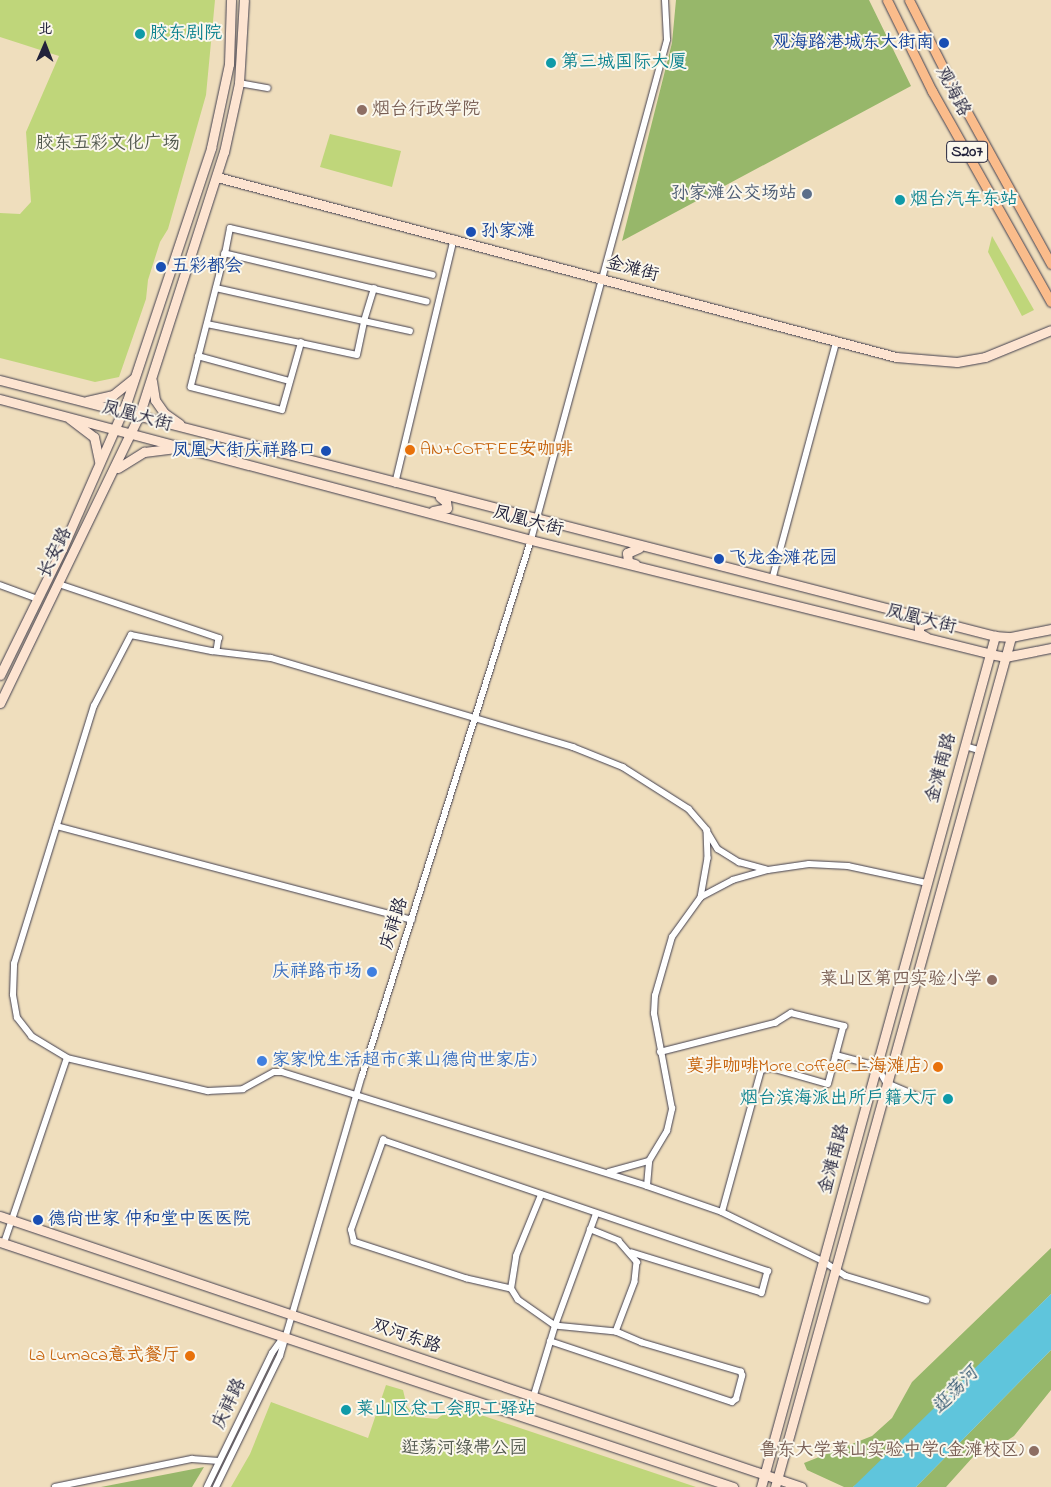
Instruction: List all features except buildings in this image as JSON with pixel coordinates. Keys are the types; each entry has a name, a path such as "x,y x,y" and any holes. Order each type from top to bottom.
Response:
{"main road":[{"name":"观海路","path":"887,0 932,90 1051,302"},
{"name":"观海路","path":"910,0 950,81 1051,264"}],"street":[{"name":"长安路","path":"0,675 38,599 99,465 137,372 204,173 229,64 231,0"},
{"name":"长安路","path":"0,703 113,474 138,416 217,177 239,83 244,0"},
{"name":"庆祥路","path":"218,1484 280,1356 284,1336 357,1095 532,540 667,40 665,0"},
{"path":"239,83 268,88"},
{"name":"金滩街","path":"204,173 602,278 836,343 896,357 957,362 985,357 1051,330"},
{"path":"301,343 282,410 190,387 230,228 433,275"},
{"path":"395,484 454,239"},
{"path":"225,254 427,302"},
{"path":"216,288 410,331"},
{"path":"207,324 357,355 364,321 374,289"},
{"path":"772,580 836,343"},
{"path":"198,356 290,381"},
{"path":"83,402 122,390 137,372"},
{"path":"151,377 155,400 164,413 189,429"},
{"name":"凤凰大街","path":"0,380 536,521 995,636 1011,637 1051,629"},
{"name":"凤凰大街","path":"0,399 532,540 990,654 1005,657 1051,648"},
{"path":"64,415 94,438 99,465"},
{"path":"113,474 125,462 144,452 188,448"},
{"path":"415,509 437,512 447,508 443,499 425,492"},
{"path":"647,569 628,562 627,553 636,548 651,550"},
{"path":"59,584 219,638 217,652"},
{"path":"0,585 38,599"},
{"path":"940,642 923,636 918,630 925,622 942,623"},
{"path":"768,870 739,862 718,849 707,830 690,810 623,767 572,747 271,658 217,652 131,635 94,706 14,964 13,994 17,1018 32,1037 67,1058 208,1091 243,1089 274,1072 282,1072 608,1172 722,1212 823,1261 846,1276 926,1300"},
{"name":"金滩南路","path":"761,1487 995,636"},
{"name":"金滩南路","path":"777,1483 1011,637"},
{"path":"965,746 979,750"},
{"path":"57,826 412,920"},
{"path":"647,1186 645,1174 648,1161 663,1143 672,1109 654,1014 658,981 672,937 701,897 708,858 707,830"},
{"path":"701,897 733,880 768,870 809,864 848,866 927,883"},
{"path":"660,1052 775,1023 791,1013 844,1026 828,1084 772,1068 758,1074 722,1212"},
{"path":"836,1055 877,1066 887,1083 923,1098"},
{"path":"67,1058 2,1242 733,1487"},
{"path":"550,1341 732,1402 736,1399 741,1372 642,1343 616,1332 555,1326 518,1300 510,1290 467,1279 354,1242 351,1230 357,1210 383,1140 768,1271 762,1292 632,1253 619,1242 590,1229"},
{"path":"608,1172 648,1161"},
{"path":"510,1290 516,1256 541,1194"},
{"path":"527,1418 555,1326 596,1214"},
{"name":"双河东路","path":"0,1216 533,1396 765,1476 777,1483 801,1487"},
{"path":"616,1332 638,1272 632,1253"},
{"name":"庆祥路","path":"208,1484 272,1353 284,1336"},
{"path":"55,1487 192,1459 219,1461"}],"green space":[{"name":"胶东五彩文化广场","path":"0,0 215,0 206,95 168,229 160,242 148,280 146,299 119,377 95,382 0,358 0,213 20,214 31,202 26,132 59,56 0,37"},
{"path":"676,0 869,0 911,86 622,241 672,43"},
{"path":"330,134 401,151 392,187 320,167"},
{"path":"992,236 1034,310 1022,316 988,252"},
{"path":"1051,1248 1051,1294 862,1480 853,1487 844,1487 807,1470 804,1463 872,1436 892,1418 912,1382"},
{"path":"1051,1350 1051,1390 1014,1436 1005,1442 990,1438 946,1487 916,1487"},
{"name":"逛荡河绿带公园","path":"386,1385 403,1390 407,1407 416,1417 437,1419 454,1406 696,1487 231,1487 250,1454 271,1402 368,1438"},
{"path":"204,1467 192,1487 101,1487"}],"water":[{"name":"逛荡河","path":"1051,1294 1051,1350 916,1487 853,1487"}],"place":[{"name":"胶东剧院","path":"140,34"},
{"name":"观海路港城东大街南","path":"944,43"},
{"name":"第三城国际大厦","path":"551,63"},
{"name":"烟台行政学院","path":"362,110"},
{"name":"孙家滩公交场站","path":"807,194"},
{"name":"烟台汽车东站","path":"900,200"},
{"name":"孙家滩","path":"471,232"},
{"name":"五彩都会","path":"161,267"},
{"name":"AN+COFFEE安咖啡","path":"410,450"},
{"name":"凤凰大街庆祥路口","path":"326,451"},
{"name":"飞龙金滩花园","path":"719,559"},
{"name":"庆祥路市场","path":"372,972"},
{"name":"莱山区第四实验小学","path":"992,980"},
{"name":"家家悦生活超市(莱山德尚世家店)","path":"262,1061"},
{"name":"莫非咖啡More coffee(上海滩店)","path":"938,1067"},
{"name":"烟台滨海派出所户籍大厅","path":"948,1099"},
{"name":"德尚世家 仲和堂中医医院","path":"38,1220"},
{"name":"La Lumaca意式餐厅","path":"190,1356"},
{"name":"莱山区总工会职工驿站","path":"346,1410"},
{"name":"鲁东大学莱山实验中学(金滩校区)","path":"1034,1451"}]}
